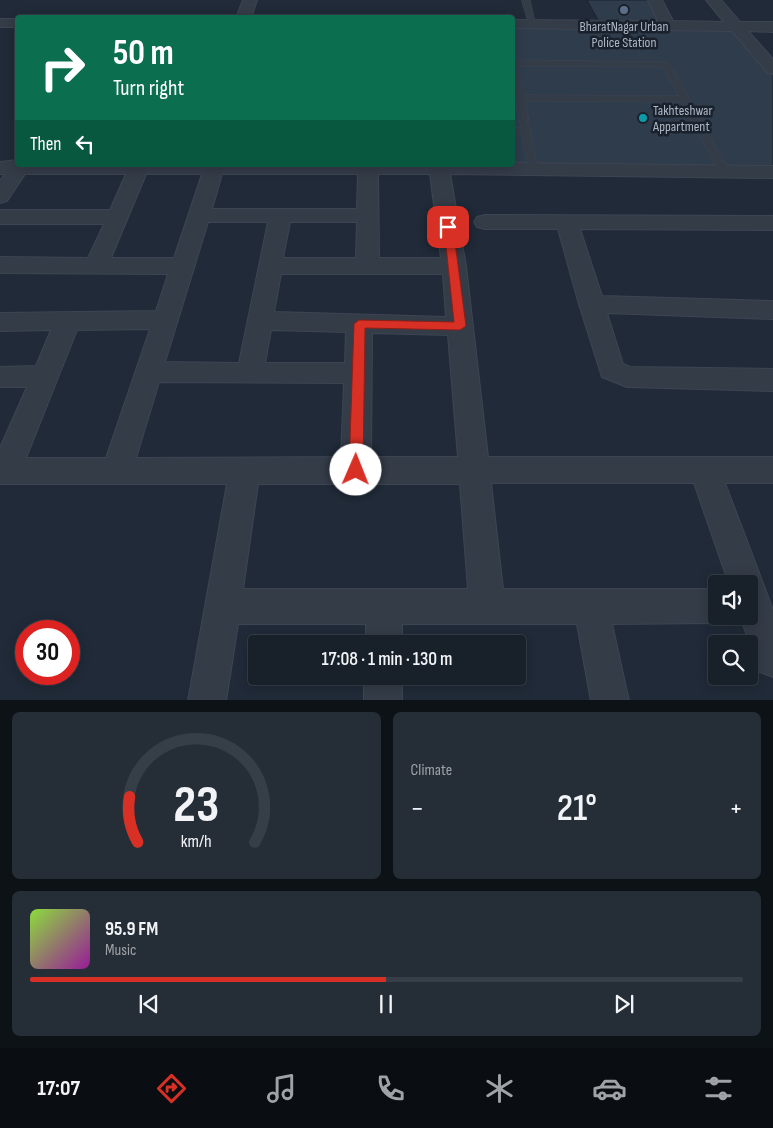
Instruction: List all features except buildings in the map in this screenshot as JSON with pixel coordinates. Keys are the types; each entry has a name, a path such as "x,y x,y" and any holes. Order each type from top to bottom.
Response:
{"street":[{"path":"244,15 250,0"},
{"path":"655,0 667,24"},
{"path":"713,0 736,28 770,63"},
{"path":"0,23 15,23"},
{"path":"515,24 667,24 736,28 773,27"},
{"path":"0,197 14,167 434,167 773,172"},
{"path":"434,167 454,266 486,606"},
{"path":"96,266 139,168"},
{"path":"117,471 214,168"},
{"path":"367,266 368,168"},
{"path":"198,215 368,215"},
{"path":"250,373 280,216"},
{"path":"0,217 118,217"},
{"path":"485,222 773,223"},
{"path":"567,222 609,366 619,374 627,377 773,380"},
{"path":"0,266 182,266"},
{"path":"271,266 454,266"},
{"path":"591,304 773,310"},
{"path":"0,322 165,320"},
{"path":"68,321 3,471 773,470"},
{"path":"260,321 460,326"},
{"path":"356,470 359,324"},
{"path":"148,372 358,373"},
{"path":"0,377 45,376"},
{"path":"705,470 745,575"},
{"path":"207,700 245,471"},
{"path":"591,606 610,700"},
{"path":"222,607 708,606"},
{"path":"384,607 384,635"},
{"path":"758,611 773,659"},
{"path":"383,685 383,700"}],"lane":[{"path":"526,0 533,24"},
{"path":"515,63 660,63 669,69 724,171"},
{"path":"533,169 526,131 516,98 686,99"},
{"path":"515,130 526,131"}],"place":[{"name":"BharatNagar Urban Police Station","path":"624,10"},
{"name":"Takhteshwar Appartment","path":"643,118"}],"route":[{"path":"356,470 359,324 460,326 448,227"}]}
